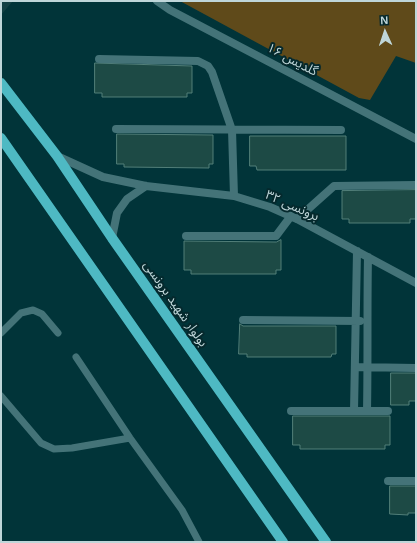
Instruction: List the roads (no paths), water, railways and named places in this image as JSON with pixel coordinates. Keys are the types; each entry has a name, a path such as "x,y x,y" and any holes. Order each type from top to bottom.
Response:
{"main road":[{"name":"بولوار شهید برونسی","path":"1,83 57,156 112,238 326,542"},
{"path":"1,138 283,542"}],"street":[{"name":"گلدیس ۱۶","path":"157,1 170,10 416,139"},
{"path":"99,59 198,61 208,66 212,72 232,130 234,196"},
{"path":"116,129 341,130"},
{"name":"برونسی ۳۲","path":"57,156 103,177 146,186 234,196 270,207 294,218 415,282"},
{"path":"186,236 276,236 294,218 334,186 416,185"},
{"path":"112,238 117,213 127,199 146,186"},
{"path":"354,411 357,251"},
{"path":"367,411 368,368 366,321 368,257"},
{"path":"243,320 366,321"},
{"path":"355,367 416,368"},
{"path":"291,411 388,411"},
{"path":"388,480 416,480"}],"lane":[{"path":"1,333 21,313 33,310 42,314 58,333"},
{"path":"76,357 130,438 182,510 199,542"},
{"path":"1,396 41,443 54,449 72,448 130,438"}]}
